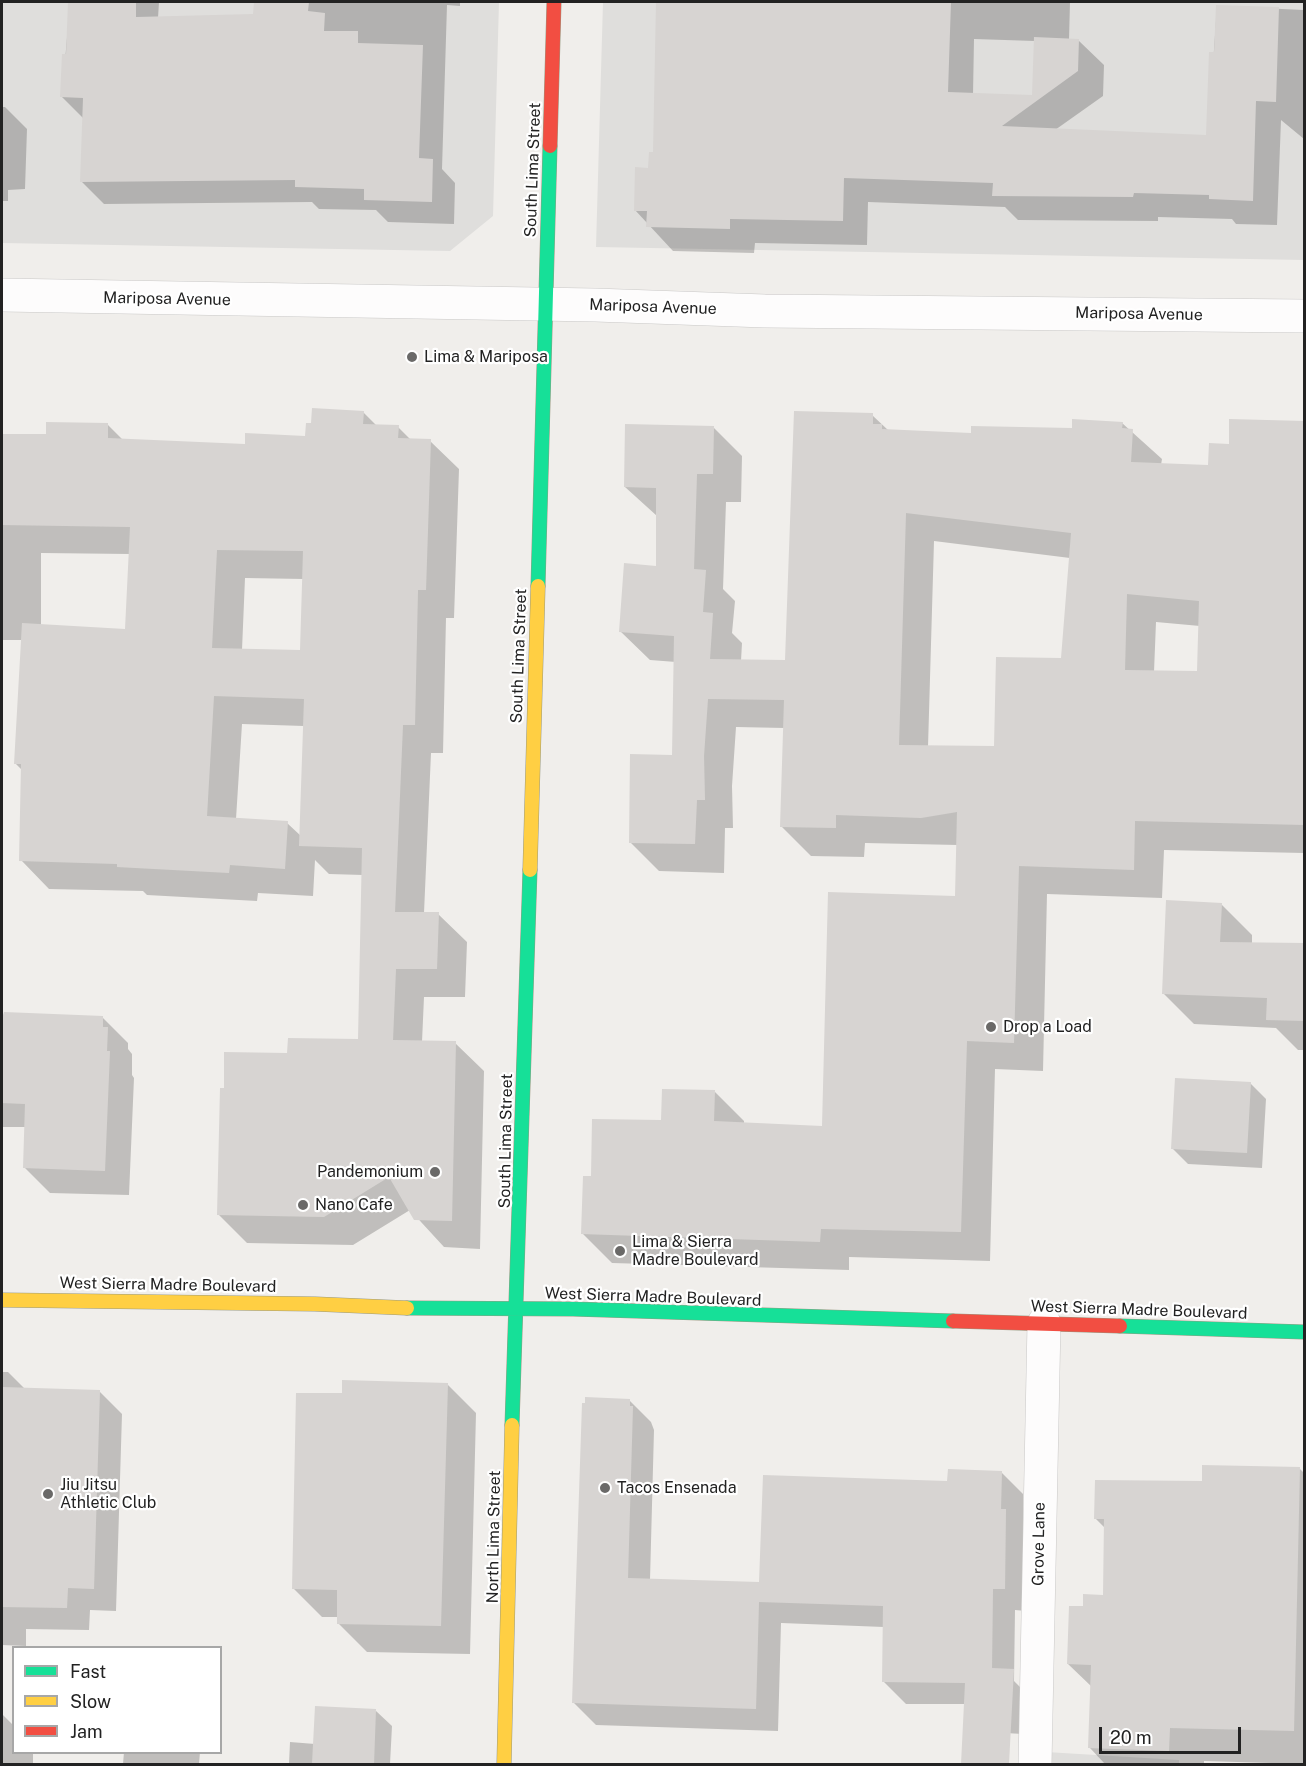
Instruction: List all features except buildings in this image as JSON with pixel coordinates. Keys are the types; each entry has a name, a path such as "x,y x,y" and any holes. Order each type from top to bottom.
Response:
{"street":[{"name":"South Lima Street","path":"518,1311 554,2"},
{"name":"Mariposa Avenue","path":"2,295 546,304 765,311 1305,316"},
{"name":"West Sierra Madre Boulevard","path":"2,1300 135,1300 518,1311 573,1309 690,1315 1305,1332"},
{"name":"North Lima Street","path":"504,1764 511,1547 512,1385 518,1311"},
{"name":"Grove Lane","path":"1035,1764 1044,1323"}],"shaded area":[{"path":"2,2 499,2 493,216 450,251 2,243"},
{"path":"603,2 1304,2 1304,260 596,247"},
{"path":"1046,1752 1179,1760 1179,1764 1046,1764"}],"traffic: fast":[{"path":"538,586 550,146"},
{"path":"512,1425 530,870"},
{"path":"407,1308 573,1309 953,1321"},
{"path":"1120,1326 1304,1332"}],"traffic: slow":[{"path":"530,870 538,586"},
{"path":"2,1300 315,1304 407,1308"},
{"path":"504,1764 512,1425"}],"traffic: jam":[{"path":"550,146 554,2"},
{"path":"953,1321 1120,1326"}],"place":[{"name":"Lima & Mariposa","path":"412,357"},
{"name":"Drop a Load","path":"991,1027"},
{"name":"Pandemonium","path":"435,1172"},
{"name":"Nano Cafe","path":"303,1205"},
{"name":"Lima & Sierra Madre Boulevard","path":"620,1251"},
{"name":"Tacos Ensenada","path":"605,1488"},
{"name":"Jiu Jitsu Athletic Club","path":"48,1494"}]}
